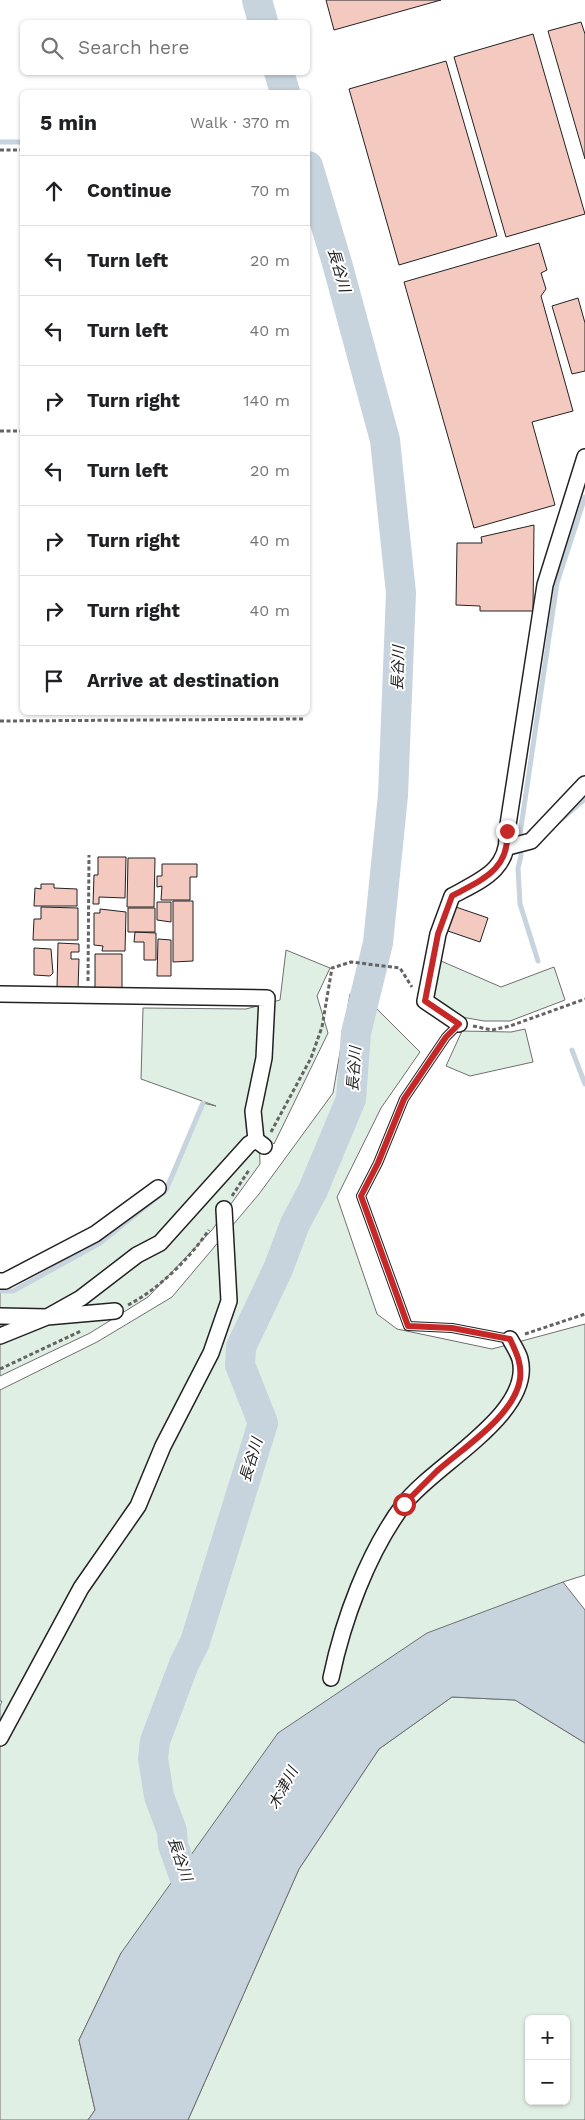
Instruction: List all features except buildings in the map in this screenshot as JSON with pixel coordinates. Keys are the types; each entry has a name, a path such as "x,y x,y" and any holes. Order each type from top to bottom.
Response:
{"street":[{"path":"459,1024 425,1001 438,934 452,896 491,876 508,847 507,831 545,585 585,457"},
{"path":"508,847 531,841 585,784"},
{"path":"0,994 267,998 264,1058 253,1111 260,1143 249,1144 160,1242 137,1256 81,1298 47,1317 0,1336"},
{"path":"0,1281 5,1281 95,1234 158,1188"},
{"path":"0,1738 81,1588 138,1506 163,1446 211,1353 229,1301 224,1209"},
{"path":"0,1316 47,1317 115,1311"},
{"path":"331,1678 349,1609 381,1543 404,1504 438,1471 480,1436 513,1400 520,1380 520,1360 510,1339"}],"lane":[{"path":"459,1024 446,1037 404,1099 378,1163 361,1196 408,1326 452,1328 510,1339"}],"path":[{"path":"0,150 20,150"},
{"path":"0,431 20,431"},
{"path":"0,721 303,719"},
{"path":"88,994 89,855"},
{"path":"351,962 400,968 410,985 425,1001"},
{"path":"459,1024 492,1030 510,1026 585,999"},
{"path":"510,1339 585,1314"}],"green space":[{"path":"286,950 330,968 317,996 328,1033 274,1144 259,1131 260,1164 212,1230 148,1297 90,1333 0,1376 0,1291 13,1291 100,1243 166,1190 203,1103 216,1106 141,1079 143,1008 246,1009 280,1000"},
{"path":"441,961 501,987 554,967 565,1000 510,1021 484,1021 456,1016 431,995"},
{"path":"350,994 363,995 420,1052 381,1108 337,1197 377,1314 397,1329 492,1349 585,1324 585,1575 563,1582 121,1953 79,2040 95,2110 88,2120 0,2120 0,1706 2,1701 0,1701 0,1390 97,1342 172,1297 259,1194 333,1093"},
{"path":"525,1029 533,1062 470,1076 446,1066 462,1031 511,1032"},
{"path":"452,1697 515,1700 585,1743 585,2120 188,2120 299,1869 379,1749"}],"water":[{"name":"木津川","path":"563,1582 585,1610 585,1743 515,1700 452,1697 379,1749 299,1869 188,2120 88,2120 95,2110 79,2040 121,1953 278,1733 427,1633"}],"waterway":[{"name":"長谷川","path":"257,0 262,20"},
{"name":"長谷川","path":"280,75 284,90"},
{"path":"0,142 20,142"},
{"name":"長谷川","path":"195,1907 173,1845 172,1831 159,1796 153,1758 155,1741 184,1664 195,1642 263,1423 240,1365 241,1347 278,1269 295,1224 313,1190 351,1099 356,1033 378,943 393,795 401,593 385,440 337,263 310,173"},
{"path":"538,961 520,904 518,868 521,856 520,834 557,583 585,497"},
{"path":"557,823 585,799"},
{"path":"572,1050 585,1084"},
{"path":"0,1291 13,1291 100,1243 166,1190 203,1103"}],"route":[{"path":"404,1504 438,1471 480,1436 513,1400 520,1380 520,1360 510,1339 452,1328 408,1326 361,1196 378,1163 404,1099 446,1037 459,1024 425,1001 438,934 452,896 491,876 508,847 507,831"}]}
